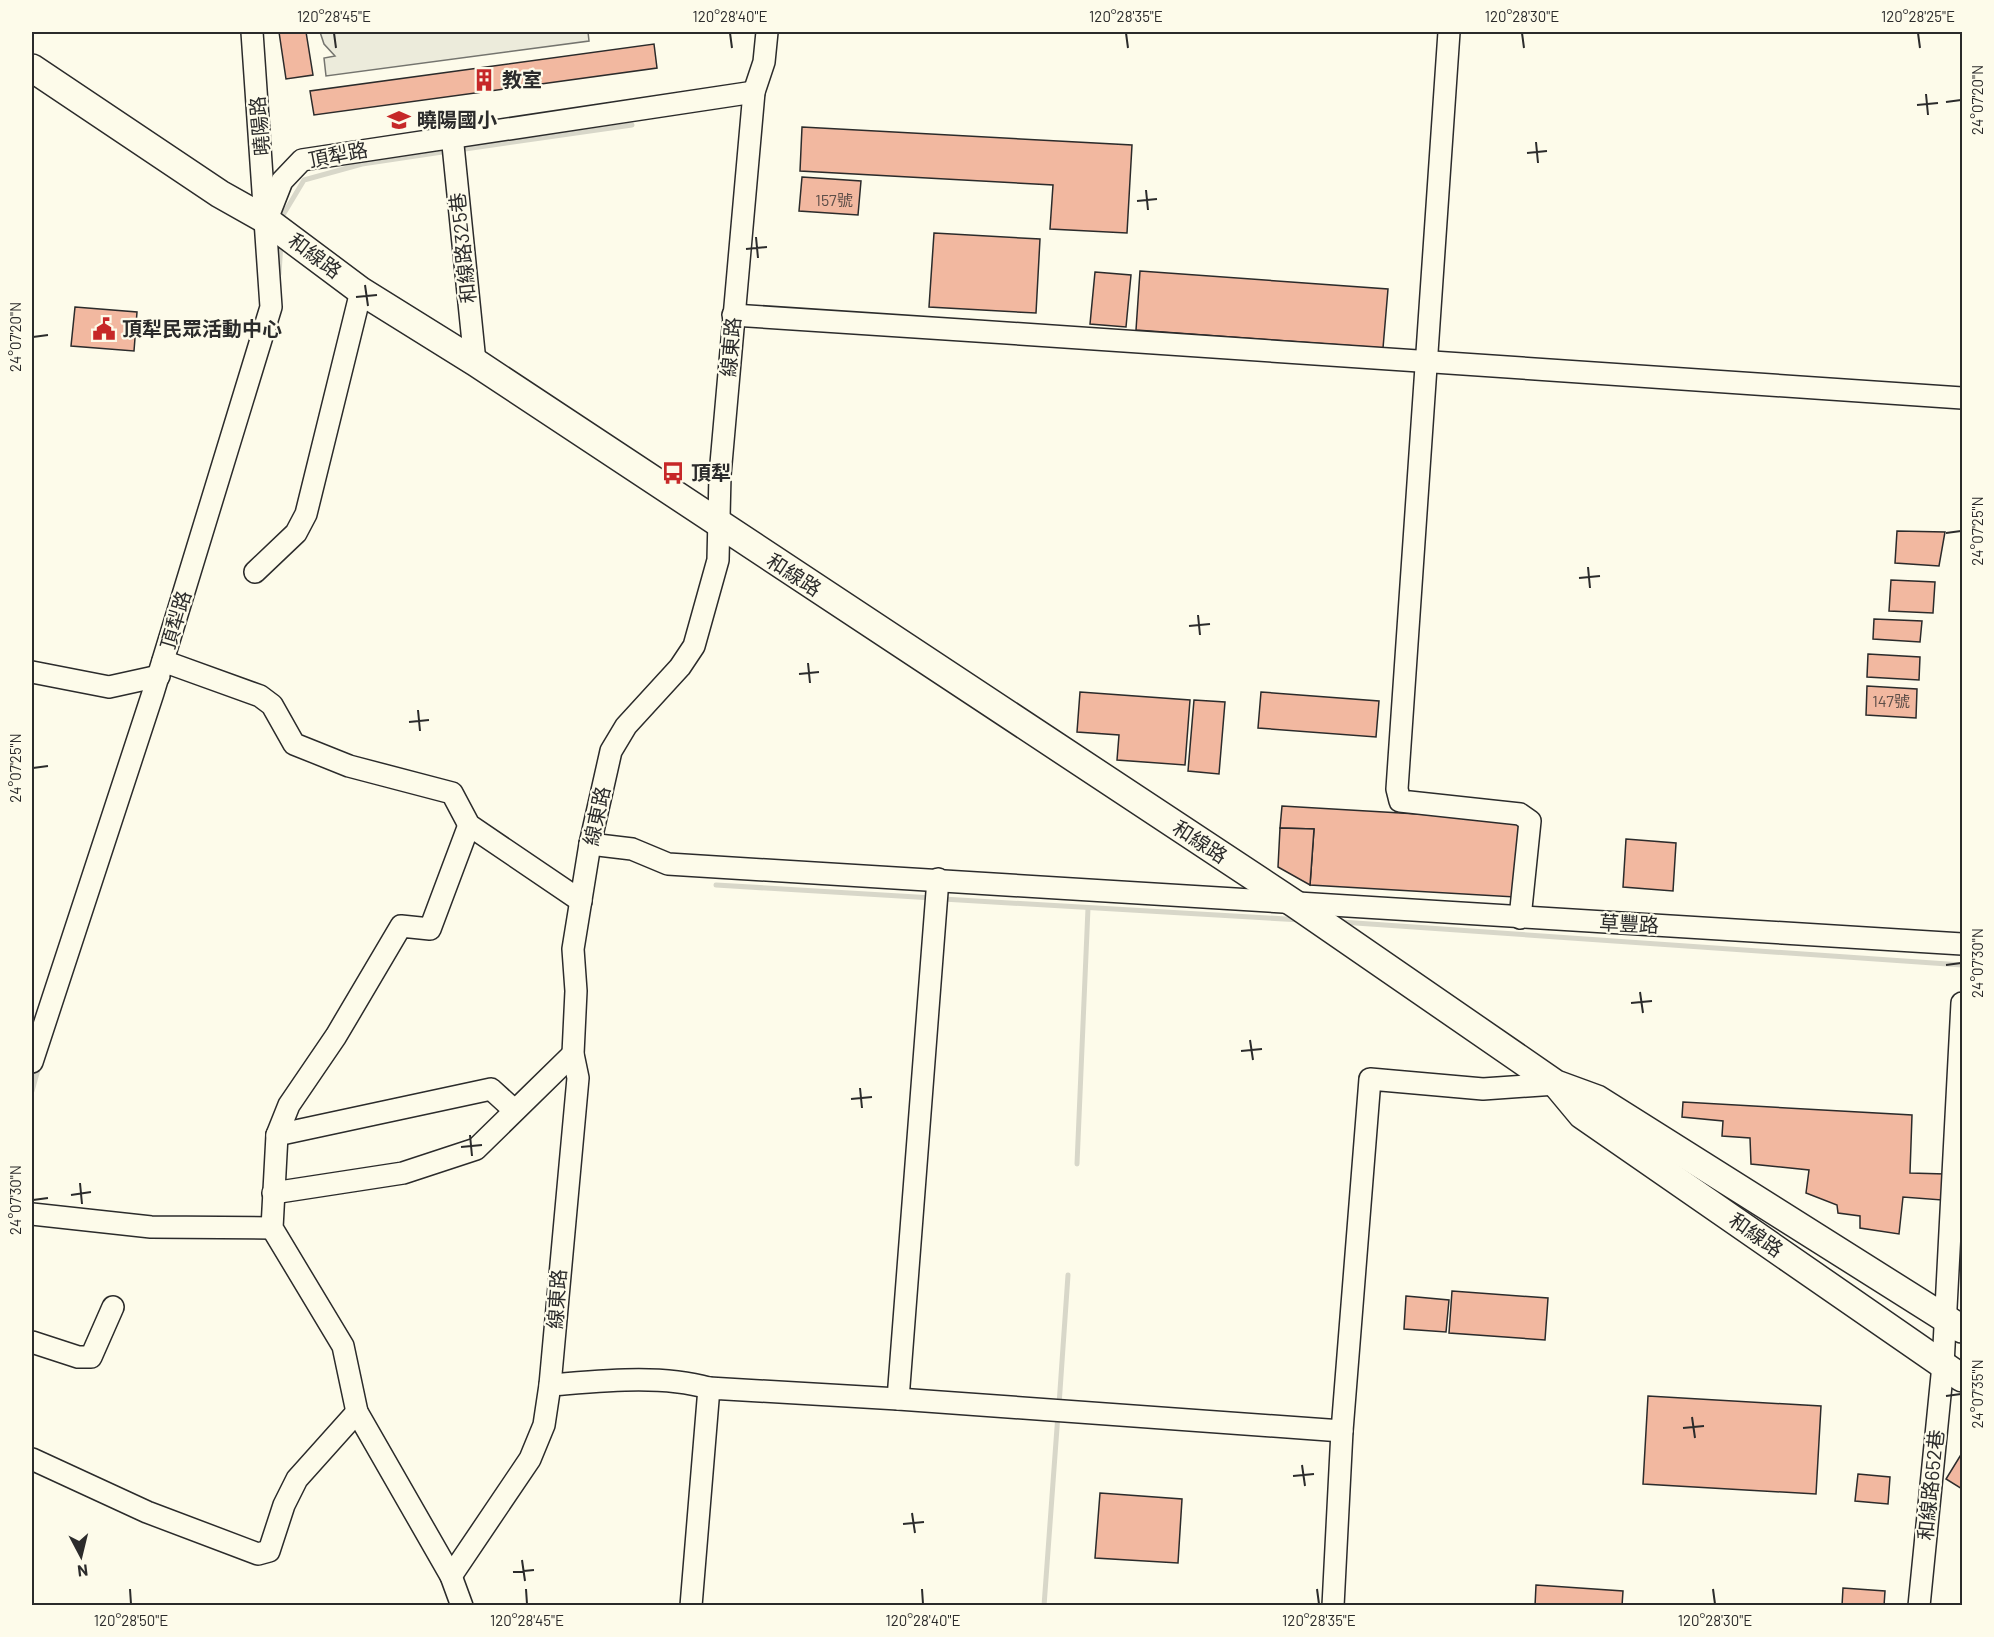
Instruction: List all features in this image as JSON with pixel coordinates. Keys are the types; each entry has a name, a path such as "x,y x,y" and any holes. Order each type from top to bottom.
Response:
{"main road":[{"name":"和線路","path":"32,68 220,194 266,220 361,291 475,362 1295,904 1557,1084 1597,1099 1954,1322"},
{"name":"和線路","path":"1557,1084 1582,1115 1952,1372"}],"street":[{"name":"曉陽路","path":"252,32 266,220"},
{"name":"線東路","path":"451,1576 530,1459 544,1425 550,1385 578,1078 573,1054 576,991 573,949 590,844 611,751 626,726 680,667 694,646 718,560 720,475 733,315 754,92 764,62 767,32"},
{"path":"1449,32 1397,789 1400,801 1520,814 1530,821 1520,918"},
{"name":"頂犁路","path":"32,1062 161,668 270,307 266,220 282,181 302,160 452,135 754,92"},
{"name":"和線路325巷","path":"452,135 475,362"},
{"path":"255,572 296,533 306,514 361,291"},
{"path":"733,315 1269,350 1427,364 1962,398"},
{"name":"頂犁路","path":"161,668 260,696 272,705 294,744 349,766 452,793 470,825 581,901"},
{"path":"32,672 109,687 161,668"},
{"path":"462,1605 451,1576 357,1412 343,1346 272,1227 277,1135 289,1105 336,1036 401,926 429,928 470,825"},
{"name":"草豐路","path":"590,844 632,849 668,864 1962,944"},
{"path":"898,1398 938,879"},
{"name":"和線路652巷","path":"1919,1605 1952,1372 1962,1003"},
{"path":"273,1193 403,1173 476,1149 573,1054"},
{"path":"1333,1605 1342,1431 1370,1079 1483,1089 1557,1084"},
{"path":"277,1135 491,1089 514,1110"},
{"path":"32,1214 151,1227 272,1227"},
{"path":"32,1342 78,1357 91,1357 113,1307"},
{"path":"550,1385 600,1381 678,1382 710,1388 898,1398 1342,1431"},
{"path":"691,1605 710,1388"},
{"path":"32,1460 147,1512 258,1554 269,1551 284,1505 297,1479 357,1412"}],"shaded area":[{"path":"320,32 588,32 589,41 326,76 324,58 335,56 324,44"}],"building":[{"path":"279,32 306,32 313,75 286,79"},
{"name":"教室","path":"654,44 657,68 314,115 310,91"},
{"path":"802,127 1132,145 1127,233 1050,229 1053,185 800,171"},
{"path":"802,177 861,181 858,215 799,211"},
{"path":"934,233 1040,239 1036,313 929,307"},
{"path":"1140,271 1388,289 1383,348 1136,330"},
{"path":"1095,272 1131,275 1126,327 1090,324"},
{"name":"頂犁民眾活動中心","path":"75,307 137,312 134,351 71,346"},
{"path":"1897,531 1945,532 1939,566 1895,563"},
{"path":"1891,580 1935,582 1933,613 1889,611"},
{"path":"1874,619 1922,621 1920,642 1873,639"},
{"path":"1868,654 1920,657 1919,680 1867,677"},
{"path":"1867,686 1917,689 1916,718 1866,715"},
{"path":"1080,692 1190,700 1185,765 1117,760 1119,735 1077,732"},
{"path":"1261,692 1379,701 1376,737 1258,728"},
{"path":"1194,700 1225,702 1219,774 1188,771"},
{"path":"1282,806 1519,820 1515,897 1310,885 1314,829 1280,828"},
{"path":"1280,828 1314,829 1310,885 1278,867"},
{"path":"1626,839 1676,843 1673,891 1623,887"},
{"path":"1683,1102 1912,1115 1910,1173 1945,1174 1942,1200 1903,1197 1899,1234 1860,1228 1860,1216 1838,1213 1837,1205 1806,1193 1809,1170 1751,1164 1750,1138 1722,1136 1723,1121 1682,1117"},
{"path":"1452,1291 1548,1298 1545,1340 1449,1333"},
{"path":"1406,1296 1449,1300 1446,1332 1404,1329"},
{"path":"1648,1396 1821,1406 1816,1494 1643,1484"},
{"path":"1962,1453 1962,1489 1946,1479"},
{"path":"1858,1474 1890,1477 1888,1504 1855,1501"},
{"path":"1100,1493 1182,1499 1178,1563 1095,1558"},
{"path":"1536,1585 1623,1591 1622,1606 1535,1606"},
{"path":"1843,1588 1885,1591 1884,1606 1842,1606"}],"waterway":[{"path":"458,150 632,125"},
{"path":"283,221 283,215 304,180 362,164 449,151"},
{"path":"279,274 281,242"},
{"path":"716,885 933,898"},
{"path":"943,899 1302,920"},
{"path":"1077,1164 1088,908"},
{"path":"1341,922 1962,965"},
{"path":"32,1091 39,1066"},
{"path":"1059,1405 1068,1275"},
{"path":"1044,1606 1058,1414"}],"place":[{"name":"教室","path":"484,80"},
{"name":"曉陽國小","path":"399,120"},
{"name":"頂犁民眾活動中心","path":"104,329"},
{"name":"頂犁","path":"673,473"}]}
